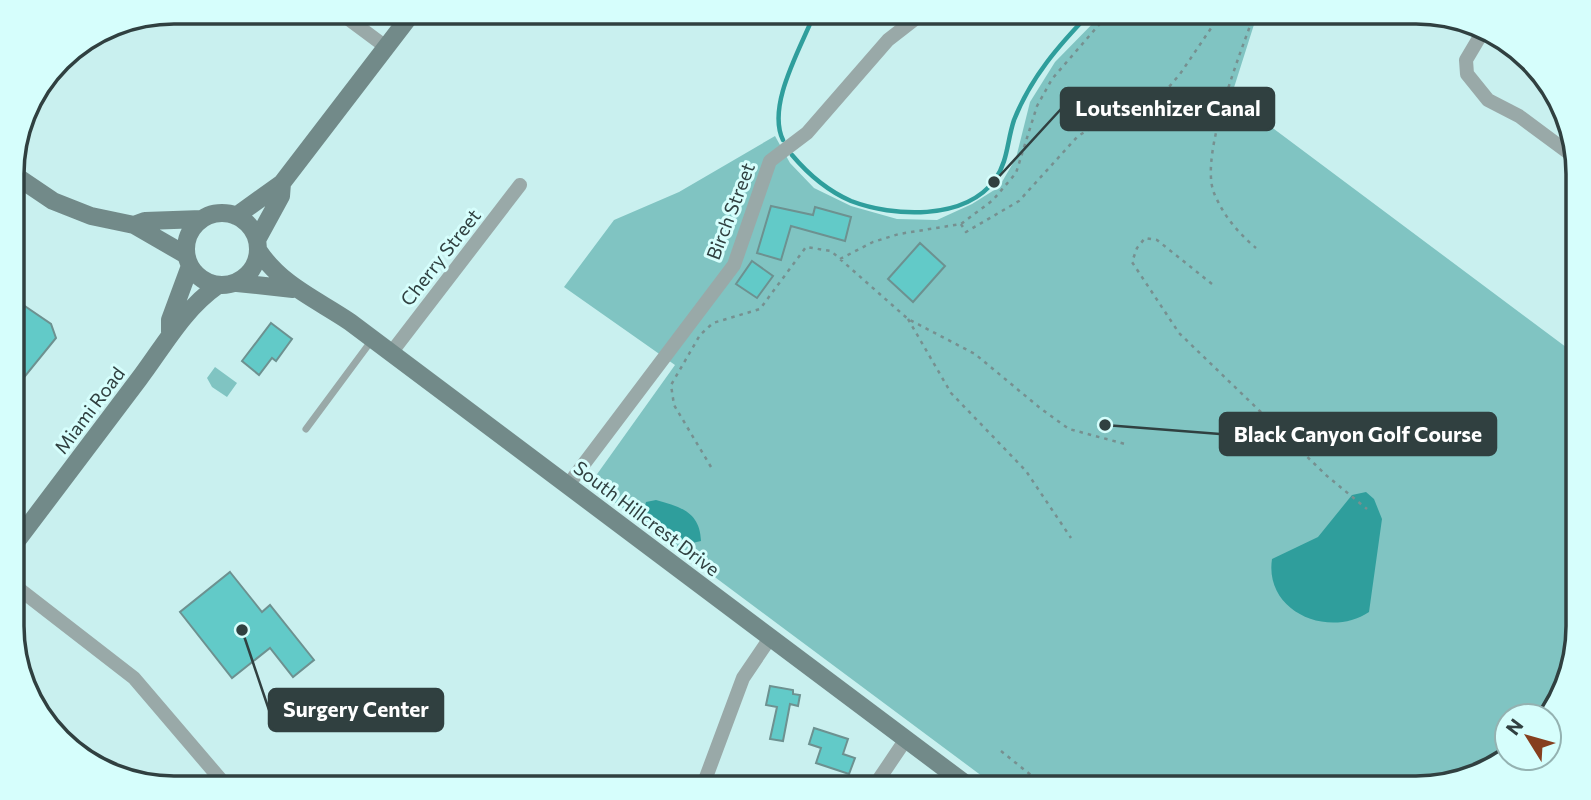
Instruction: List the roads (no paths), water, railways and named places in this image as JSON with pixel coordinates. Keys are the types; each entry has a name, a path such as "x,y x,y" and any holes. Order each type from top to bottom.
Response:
{"street":[{"name":"Birch Street","path":"568,485 734,265 770,161 807,133 888,40 908,24"},
{"path":"356,25 386,47"},
{"path":"236,216 282,183 403,25"},
{"path":"1479,38 1466,60 1467,74 1488,100 1519,116 1564,150"},
{"path":"25,181 72,209 134,225 188,260 197,275 217,286 237,283 252,270 258,245 281,196 282,183"},
{"name":"Cherry Street","path":"391,353 520,185"},
{"path":"134,225 145,221 202,219 213,214 236,216 253,230 258,245"},
{"path":"188,260 191,231 202,219"},
{"name":"South Hillcrest Drive","path":"258,245 273,271 293,289 331,309 373,339 952,775"},
{"name":"Miami Road","path":"170,332 170,320 188,260"},
{"name":"South Hillcrest Drive","path":"237,283 293,289"},
{"name":"Miami Road","path":"24,531 148,366 170,332 196,303 217,286"},
{"path":"24,594 134,678 218,776"},
{"path":"707,776 743,678 770,638"},
{"path":"881,775 906,739"}],"lane":[{"path":"306,429 373,339"}],"waterway":[{"path":"783,140 779,126 782,93 810,24"},
{"path":"792,155 826,187 851,201 868,206 927,212 965,203 982,193 995,180 1005,158 1014,120 1021,104 1037,76 1080,24"}],"place":[{"name":"Loutsenhizer Canal","path":"994,182"},
{"name":"Black Canyon Golf Course","path":"1105,425"},
{"name":"Surgery Center","path":"242,630"}]}
